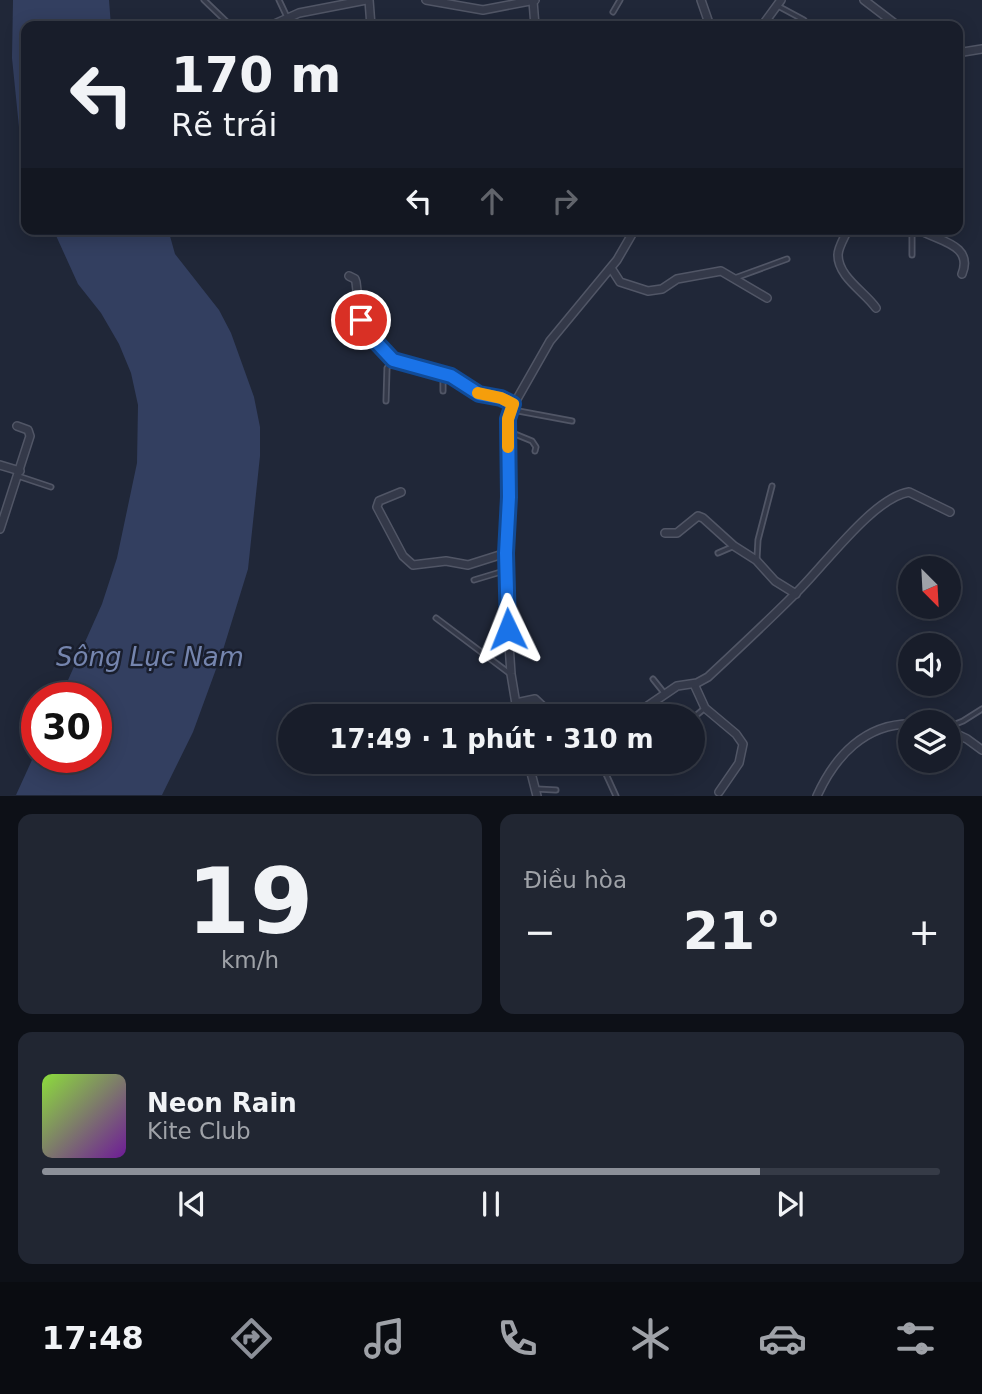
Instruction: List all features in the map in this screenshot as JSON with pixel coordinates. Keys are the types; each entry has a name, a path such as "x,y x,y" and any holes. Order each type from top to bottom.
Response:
{"street":[{"path":"279,21 310,10 368,0 371,21"},
{"path":"426,0 461,4 483,10 531,0 535,21"},
{"path":"701,0 708,21"},
{"path":"864,0 891,21"},
{"path":"766,21 779,3"},
{"path":"963,52 982,49"},
{"path":"540,704 535,699 516,703 511,674 506,553 508,431 511,407 558,330 611,268 631,235"},
{"path":"845,235 838,252 840,262 850,281 876,308"},
{"path":"930,235 960,250 965,261 962,274"},
{"path":"611,268 620,282 641,290 662,289 677,279 721,271 767,298"},
{"path":"349,276 356,282 361,325 393,360 451,376 479,394 501,398 511,407"},
{"path":"0,529 30,434 17,426"},
{"path":"0,465 19,473"},
{"path":"401,492 379,500 377,507 403,556 413,565 446,561 468,565 506,553"},
{"path":"651,704 679,685 694,684 708,677 796,594 866,519 904,492 913,492 950,512"},
{"path":"666,533 677,533 700,517 734,546 757,560 775,581 796,594"},
{"path":"694,684 703,704"},
{"path":"705,708 736,734 743,744 739,762 719,792"},
{"path":"817,796 832,770 855,742 878,729 898,726"},
{"path":"961,736 982,750"},
{"path":"531,774 536,792"}],"lane":[{"path":"204,0 226,21"},
{"path":"279,0 287,17"},
{"path":"613,12 620,0"},
{"path":"779,3 804,20"},
{"path":"912,235 912,255"},
{"path":"733,279 787,259"},
{"path":"386,401 387,368 393,360"},
{"path":"443,391 443,382 451,376"},
{"path":"511,407 572,421"},
{"path":"508,431 533,441 535,451"},
{"path":"19,473 51,487"},
{"path":"757,560 758,540 772,486"},
{"path":"718,553 734,546"},
{"path":"474,580 506,571"},
{"path":"436,618 511,674"},
{"path":"653,679 665,694"},
{"path":"961,723 982,709"},
{"path":"605,774 616,796"},
{"path":"536,792 556,790"}],"water":[{"path":"13,0 109,0 111,21 21,21 21,138 12,58"},
{"name":"Sông Lục Nam","path":"56,235 170,235 175,254 219,310 231,333 254,397 260,427 260,456 248,569 223,650 193,732 162,795 16,795 26,773 112,773 112,682 67,682 102,604 117,558 137,463 138,405 131,373 119,344 101,313 78,284"}],"slow traffic":[{"path":"478,393 501,398 513,404 508,419 508,447"}],"route":[{"path":"361,320 364,329 393,360 451,376 479,394 495,396 513,404 508,419 508,629"}]}
